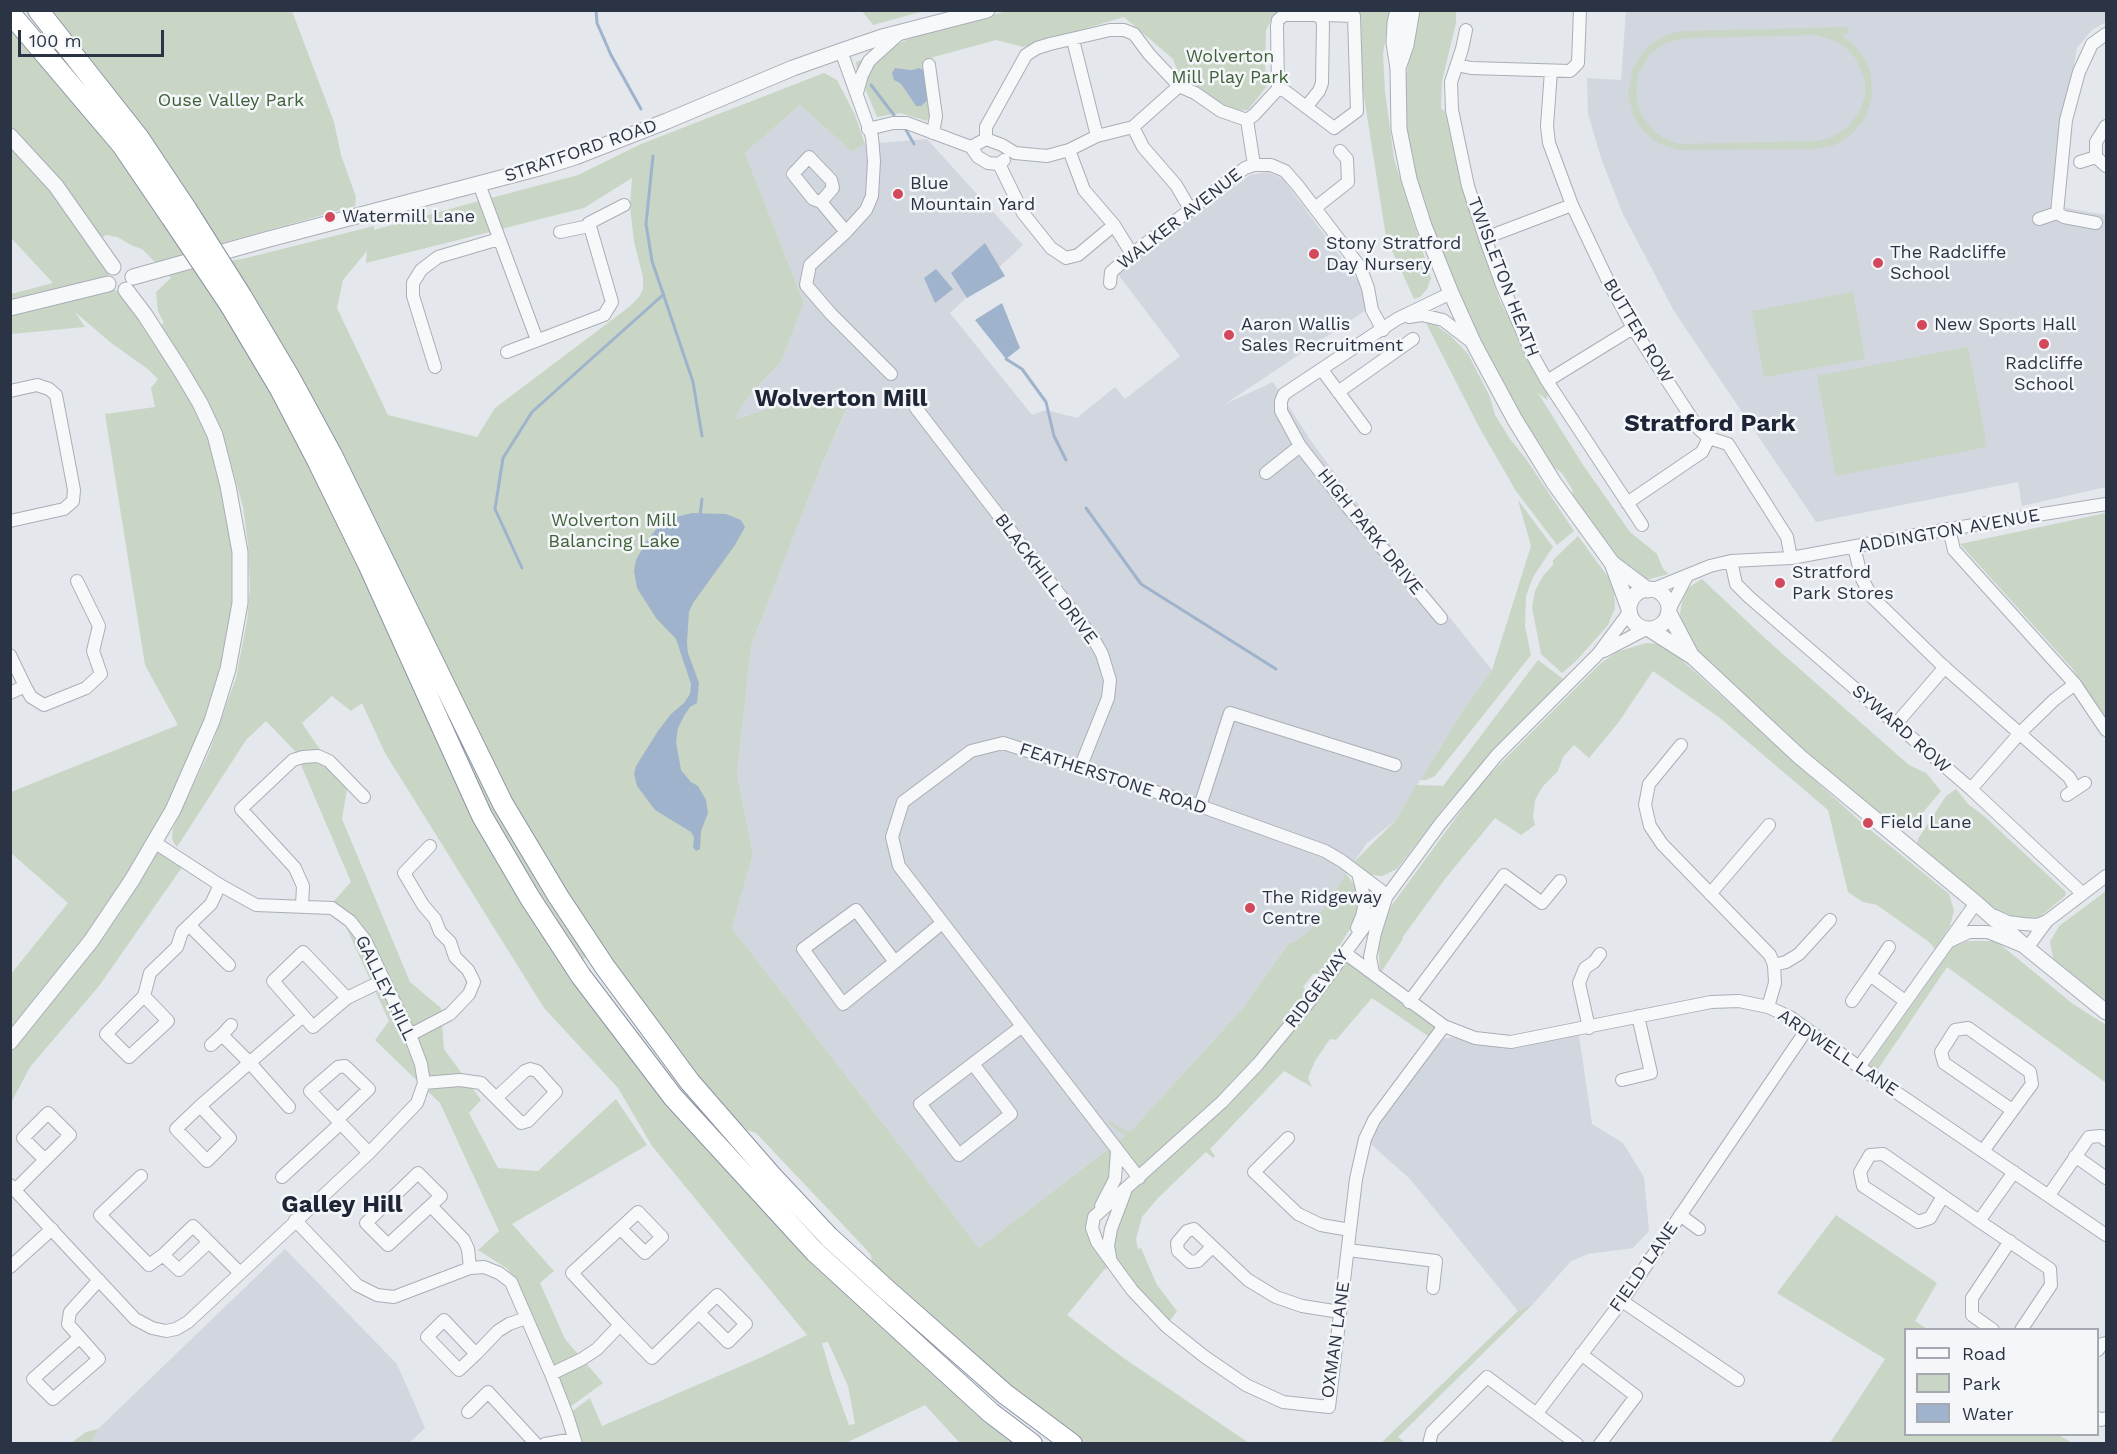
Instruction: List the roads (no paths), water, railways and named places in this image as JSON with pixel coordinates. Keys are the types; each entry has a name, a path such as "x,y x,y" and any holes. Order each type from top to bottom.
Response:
{"highway":[{"path":"38,10 139,138 179,214 289,376 332,455 503,804 558,896 605,967 690,1082 829,1237 1005,1394 1072,1443"},
{"path":"10,13 179,214"},
{"path":"236,301 368,564 482,816 530,898 581,976 673,1097 815,1252 991,1413 1032,1443"}],"street":[{"name":"STRATFORD ROAD","path":"129,283 575,157 793,68 901,33 987,10"},
{"path":"1398,10 1394,43 1398,68 1399,129 1409,179 1424,226 1474,344 1515,420 1576,515 1612,563 1650,590 1662,594 1693,657"},
{"path":"1398,68 1406,45 1412,10"},
{"path":"1457,65 1471,68 1570,71 1578,63 1580,10"},
{"path":"1247,120 1278,89 1278,20 1284,15 1321,17 1324,15 1354,15 1357,111 1334,129 1285,91 1278,89"},
{"path":"1306,107 1319,91 1322,83 1323,24 1321,17"},
{"path":"986,139 986,127 1026,55 1037,48 1110,30 1124,30 1134,34 1179,86 1195,93 1221,111 1247,120"},
{"name":"TWISLETON HEATH","path":"1466,30 1451,82 1452,110 1468,186 1485,238 1502,285 1533,357 1642,525"},
{"path":"856,93 869,61 901,33"},
{"path":"2057,213 2066,120 2079,72 2092,44 2106,34"},
{"path":"1073,40 1097,136"},
{"path":"841,51 872,137 874,161 872,196 866,210 810,265 806,285 831,314 891,374"},
{"path":"929,65 936,116 933,133"},
{"name":"BUTTER ROW","path":"1551,71 1547,126 1549,143 1572,204 1608,281 1633,328 1698,428 1709,438 1728,444 1787,537 1791,558"},
{"path":"986,139 1016,153 1047,156 1069,150 1097,136 1133,127 1179,86"},
{"path":"1247,120 1254,165"},
{"path":"868,129 893,123 907,123 971,147 978,157 988,163 999,164 1016,153"},
{"path":"2106,126 2096,142 2096,157 2106,166"},
{"path":"1133,127 1143,147 1176,185 1190,209"},
{"path":"10,135 56,186 113,267"},
{"path":"971,147 986,139"},
{"path":"1069,150 1084,190 1114,225 1132,254"},
{"path":"1315,208 1348,182 1347,159 1340,151"},
{"path":"2080,162 2096,157"},
{"path":"999,164 1023,213 1051,248 1066,258 1078,255 1114,225"},
{"name":"WALKER AVENUE","path":"1110,283 1111,272 1132,254 1245,168 1254,165 1271,165 1285,171 1360,267 1368,288 1372,310 1383,330"},
{"path":"479,184 537,340"},
{"path":"821,202 846,232"},
{"path":"1485,238 1572,204"},
{"path":"560,232 590,225 589,223 624,206"},
{"path":"2039,219 2057,213 2064,217 2096,223"},
{"path":"507,352 604,315 612,302 590,225"},
{"path":"435,367 413,296 413,283 422,270 438,257 499,239"},
{"path":"12,1041 90,941 132,880 173,810 212,721 228,669 240,603 240,552 228,486 215,435 200,403 145,315 129,283 126,267 113,267"},
{"path":"108,285 107,275 113,267"},
{"path":"10,308 108,285 118,291 129,283"},
{"name":"HIGH PARK DRIVE","path":"1441,618 1347,507 1300,446 1281,411 1281,401 1284,394 1397,319 1451,293"},
{"path":"1397,319 1422,315 1443,320 1474,344"},
{"name":"TWISLETON HEATH","path":"1547,381 1633,328"},
{"path":"1338,392 1413,339"},
{"path":"1322,370 1365,428"},
{"path":"10,391 38,385 49,388 56,395 74,490 73,501 64,509 10,521"},
{"name":"BLACKHILL DRIVE","path":"916,408 1088,632 1102,654 1110,680 1108,698 1080,768"},
{"path":"1627,503 1702,452 1709,438"},
{"path":"1266,473 1300,446"},
{"name":"ADDINGTON AVENUE","path":"1650,590 1710,566 1731,561 1791,558 1948,529 2106,504"},
{"path":"1948,529 1954,550 2075,684 2106,730"},
{"path":"1854,547 1862,579 1872,597 1945,667 2069,777 2076,789"},
{"name":"SYWARD ROW","path":"1731,561 1736,584 1749,597 1971,789 2082,893"},
{"path":"1612,563 1635,623 1693,657 1800,757 1981,907 2026,948 2106,1012"},
{"path":"1648,629 1654,629 1664,623 1687,576"},
{"path":"10,655 31,697 44,705 86,688 101,674 93,651 99,626 77,581"},
{"path":"1630,610 1630,603 1637,594 1650,590"},
{"name":"RIDGEWAY","path":"1097,1213 1222,1102 1258,1064 1310,1002 1440,824 1497,755 1598,654 1630,610"},
{"name":"RIDGEWAY","path":"1598,654 1648,629"},
{"path":"1896,724 1945,667"},
{"path":"1971,789 2020,733 2054,700 2075,684"},
{"path":"10,693 25,686"},
{"path":"1200,806 1230,712 1395,765"},
{"name":"FEATHERSTONE ROAD","path":"1138,1178 899,866 892,837 903,802 971,751 1003,744 1200,806 1325,851 1387,895"},
{"path":"1681,745 1649,783 1645,805 1650,826 1662,844 1770,955 1774,965 1775,983 1768,1007"},
{"path":"302,906 303,886 295,868 241,809 293,760 303,757 318,756 330,760 364,797"},
{"path":"1710,894 1769,825"},
{"name":"GALLEY HILL","path":"154,842 220,885 256,905 332,908 350,921 364,940 410,1035 421,1065 424,1083"},
{"path":"410,1035 450,1014 469,994 474,982 468,970 455,957 450,942 440,932 435,919 423,905 404,873 430,846"},
{"path":"1409,1002 1504,869 1542,903 1560,881"},
{"path":"1345,953 1362,916 1363,893 1358,873"},
{"path":"2026,948 2048,921 2106,876"},
{"path":"144,996 168,1021 129,1057 106,1034 144,996 150,973 177,947 182,932 211,904 220,885"},
{"path":"1373,974 1371,957 1375,933 1387,895"},
{"path":"1981,907 2008,922 2037,925 2048,921"},
{"path":"1859,1067 1948,942 1981,907"},
{"path":"896,962 856,910 803,950 843,1004 896,962 942,923"},
{"path":"1774,965 1786,962 1798,954 1830,920"},
{"path":"189,925 229,965"},
{"path":"1948,942 1969,932 1988,932 2026,948"},
{"path":"1852,1001 1889,947"},
{"path":"347,998 303,952 273,981 313,1027 347,998 384,980"},
{"name":"ARDWELL LANE","path":"1345,953 1444,1026 1475,1038 1511,1042 1711,1002 1739,1001 1768,1007 1790,1017 1859,1067 2106,1234"},
{"path":"1589,1028 1579,982 1586,968 1600,954"},
{"path":"1870,975 1905,1000"},
{"path":"200,1106 230,1138 207,1161 176,1129 200,1106 303,1016"},
{"path":"1622,1080 1657,1072 1638,1016"},
{"path":"211,1045 231,1025"},
{"name":"OXMAN LANE","path":"1110,1257 1132,1290 1166,1326 1205,1358 1246,1385 1283,1402 1329,1407 1356,1179 1365,1139 1374,1120 1444,1026"},
{"path":"973,1064 1011,1114 959,1155 920,1104 1021,1027"},
{"name":"FIELD LANE","path":"1537,1413 1622,1301 1807,1029"},
{"path":"1983,1151 2032,1084 2030,1072 1968,1029 1955,1030 1941,1052 1944,1063 2012,1110"},
{"path":"222,1035 289,1107"},
{"path":"282,1177 339,1121 369,1089 345,1066 338,1067 310,1091 339,1121 369,1153"},
{"path":"45,1160 13,1188 135,1319 152,1328 166,1331 176,1329 188,1322 369,1153 417,1103 424,1083 460,1080 481,1083 496,1098 521,1123 528,1121 556,1092 537,1071 530,1069 496,1098"},
{"path":"2049,1195 2089,1137 2101,1136 2106,1140"},
{"path":"1288,1138 1254,1173 1298,1214 1321,1225 1350,1230"},
{"path":"1110,1257 1093,1235 1093,1222 1115,1179 1118,1151"},
{"path":"1943,1196 1930,1218 1918,1222 1863,1186 1860,1172 1870,1155 1883,1154 2050,1269 2051,1285 2022,1328"},
{"path":"2075,1156 2106,1178"},
{"path":"1979,1221 2014,1172"},
{"path":"418,1173 441,1196 431,1206 388,1245 366,1223 418,1173"},
{"path":"141,1176 100,1215 149,1265 163,1255 193,1226 240,1273"},
{"path":"1110,1257 1108,1246 1111,1229 1127,1188"},
{"path":"431,1206 464,1240 468,1249 470,1268"},
{"path":"1680,1215 1699,1229"},
{"path":"295,1220 357,1285 377,1295 394,1297 470,1268 484,1268 499,1273 511,1282 551,1374 575,1441 545,1443"},
{"path":"10,1267 52,1228"},
{"path":"621,1229 572,1273 620,1325 652,1358 699,1313"},
{"path":"1992,1328 1972,1315 1972,1298 2010,1241"},
{"path":"163,1255 179,1270 209,1242"},
{"path":"1212,1247 1248,1280 1276,1297 1302,1306 1340,1312"},
{"path":"1348,1251 1436,1261 1433,1288"},
{"path":"79,1338 33,1379 53,1399 99,1359 68,1324 70,1312 99,1280"},
{"path":"1622,1301 1738,1380"},
{"path":"476,1354 498,1331 526,1318"},
{"path":"551,1374 590,1354 620,1325"},
{"path":"1581,1354 1636,1396 1600,1443"},
{"path":"1429,1443 1432,1432 1487,1377 1577,1443"},
{"path":"468,1412 488,1392 536,1443"}],"water":[{"path":"895,68 912,70 919,68 925,71 929,99 921,106 916,106 901,84 894,80 892,73"},
{"path":"985,243 1005,276 967,298 951,273"},
{"path":"936,269 953,289 935,303 924,278"},
{"path":"1002,303 1020,348 1006,359 975,320"},
{"path":"692,513 726,514 741,520 745,527 689,612 687,643 688,653 699,683 697,703 690,707 684,716 678,728 676,742 681,770 691,782 698,786 706,800 708,813 701,831 700,849 696,851 693,847 694,837 691,832 655,810 637,786 634,774 636,766 658,731 690,694 691,684 676,639 656,618 637,588 634,571 636,560 658,527 676,517"}],"waterway":[{"path":"596,10 597,23 611,55 641,109"},
{"path":"871,85 894,115"},
{"path":"906,130 914,144"},
{"path":"653,156 646,224 652,261 693,382 702,436"},
{"path":"522,568 495,509 503,458 532,412 664,294"},
{"path":"1006,359 1022,369 1046,402 1054,436 1066,460"},
{"path":"700,516 702,499"},
{"path":"1086,508 1141,584 1276,669"}],"place":[{"name":"Blue Mountain Yard","path":"898,194"},
{"name":"Watermill Lane","path":"330,217"},
{"name":"Stony Stratford Day Nursery","path":"1314,254"},
{"name":"The Radcliffe School","path":"1878,263"},
{"name":"New Sports Hall","path":"1922,325"},
{"name":"Aaron Wallis Sales Recruitment","path":"1229,335"},
{"name":"Radcliffe School","path":"2044,344"},
{"name":"Stratford Park Stores","path":"1780,583"},
{"name":"Field Lane","path":"1868,823"},
{"name":"The Ridgeway Centre","path":"1250,908"}],"district":[{"name":"Wolverton Mill","path":"841,399"},
{"name":"Stratford Park","path":"1710,424"},
{"name":"Galley Hill","path":"342,1205"}],"park label":[{"name":"Wolverton Mill Play Park","path":"1230,67"},
{"name":"Ouse Valley Park","path":"231,101"},
{"name":"Wolverton Mill Balancing Lake","path":"614,531"}]}
